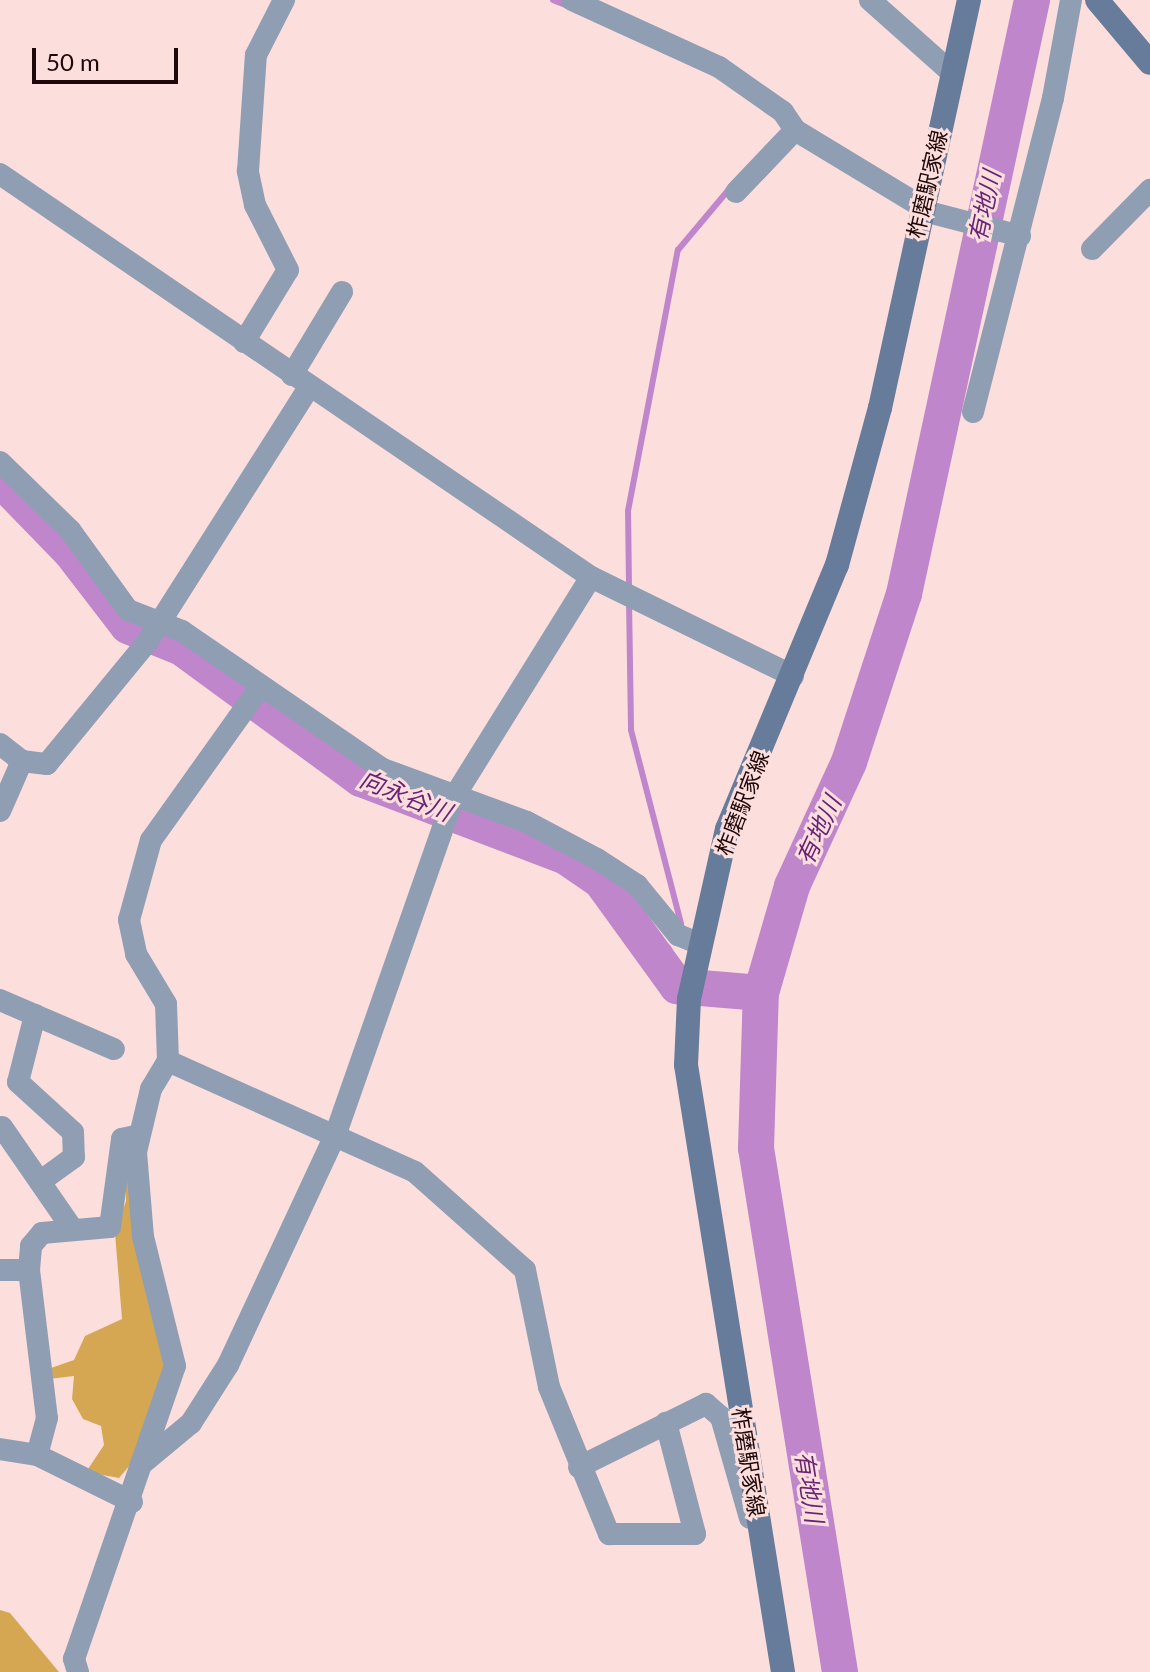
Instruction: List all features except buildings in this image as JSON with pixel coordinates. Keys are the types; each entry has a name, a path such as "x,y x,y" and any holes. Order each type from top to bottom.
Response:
{"main road":[{"name":"柞磨駅家線","path":"783,1672 686,1065 691,989 727,829 837,565 876,422 927,209 969,0"},
{"path":"1097,0 1150,63"}],"street":[{"path":"244,342 288,270 255,205 248,171 256,55 284,0"},
{"path":"572,0 609,6 753,88 795,130 927,209 1020,236"},
{"path":"870,0 953,74"},
{"path":"973,412 1020,236 1071,0"},
{"path":"736,192 795,130"},
{"path":"0,174 591,577 793,676"},
{"path":"1092,249 1150,190"},
{"path":"0,744 22,761 47,764 148,641 300,381 342,292"},
{"path":"0,462 8,486 70,530 128,610 161,622 383,769 527,822 597,859 637,885 678,935 700,944"},
{"path":"144,1462 191,1423 228,1365 335,1136 454,797 591,577"},
{"path":"78,1672 74,1659 132,1502 175,1366 143,1237 139,1135 168,1061 166,1004 136,954 129,920 151,840 261,686"},
{"path":"0,811 22,761"},
{"path":"0,1000 114,1049"},
{"path":"35,1015 18,1082 73,1132 74,1157 42,1180"},
{"path":"168,1061 415,1172 525,1270 549,1387 579,1467 609,1534 695,1534 666,1423"},
{"path":"2,1127 42,1180 71,1227"},
{"path":"37,1455 47,1418 29,1270 31,1246 42,1233 71,1227 110,1227 122,1139 139,1135"},
{"path":"0,1270 29,1270"},
{"path":"579,1467 706,1404 721,1417 761,1536"},
{"path":"0,1449 37,1455 132,1502"}],"shaded area":[{"path":"125,1150 170,1366 136,1458 119,1478 86,1472 104,1445 101,1426 83,1419 72,1399 74,1376 49,1379 48,1369 74,1360 85,1336 122,1319 115,1233 126,1201"},
{"path":"0,1610 10,1613 59,1672 0,1672"}],"waterway":[{"path":"553,0 568,6"},
{"name":"有地川","path":"840,1672 756,1148 761,993 792,886 849,762 904,594 1032,0"},
{"path":"629,589 628,511 678,250 730,188"},
{"name":"向永谷川","path":"0,479 71,552 128,626 182,648 361,779 566,857 601,881 677,986 761,993"},
{"path":"629,600 631,730 681,924"},
{"path":"656,958 669,948"}]}
